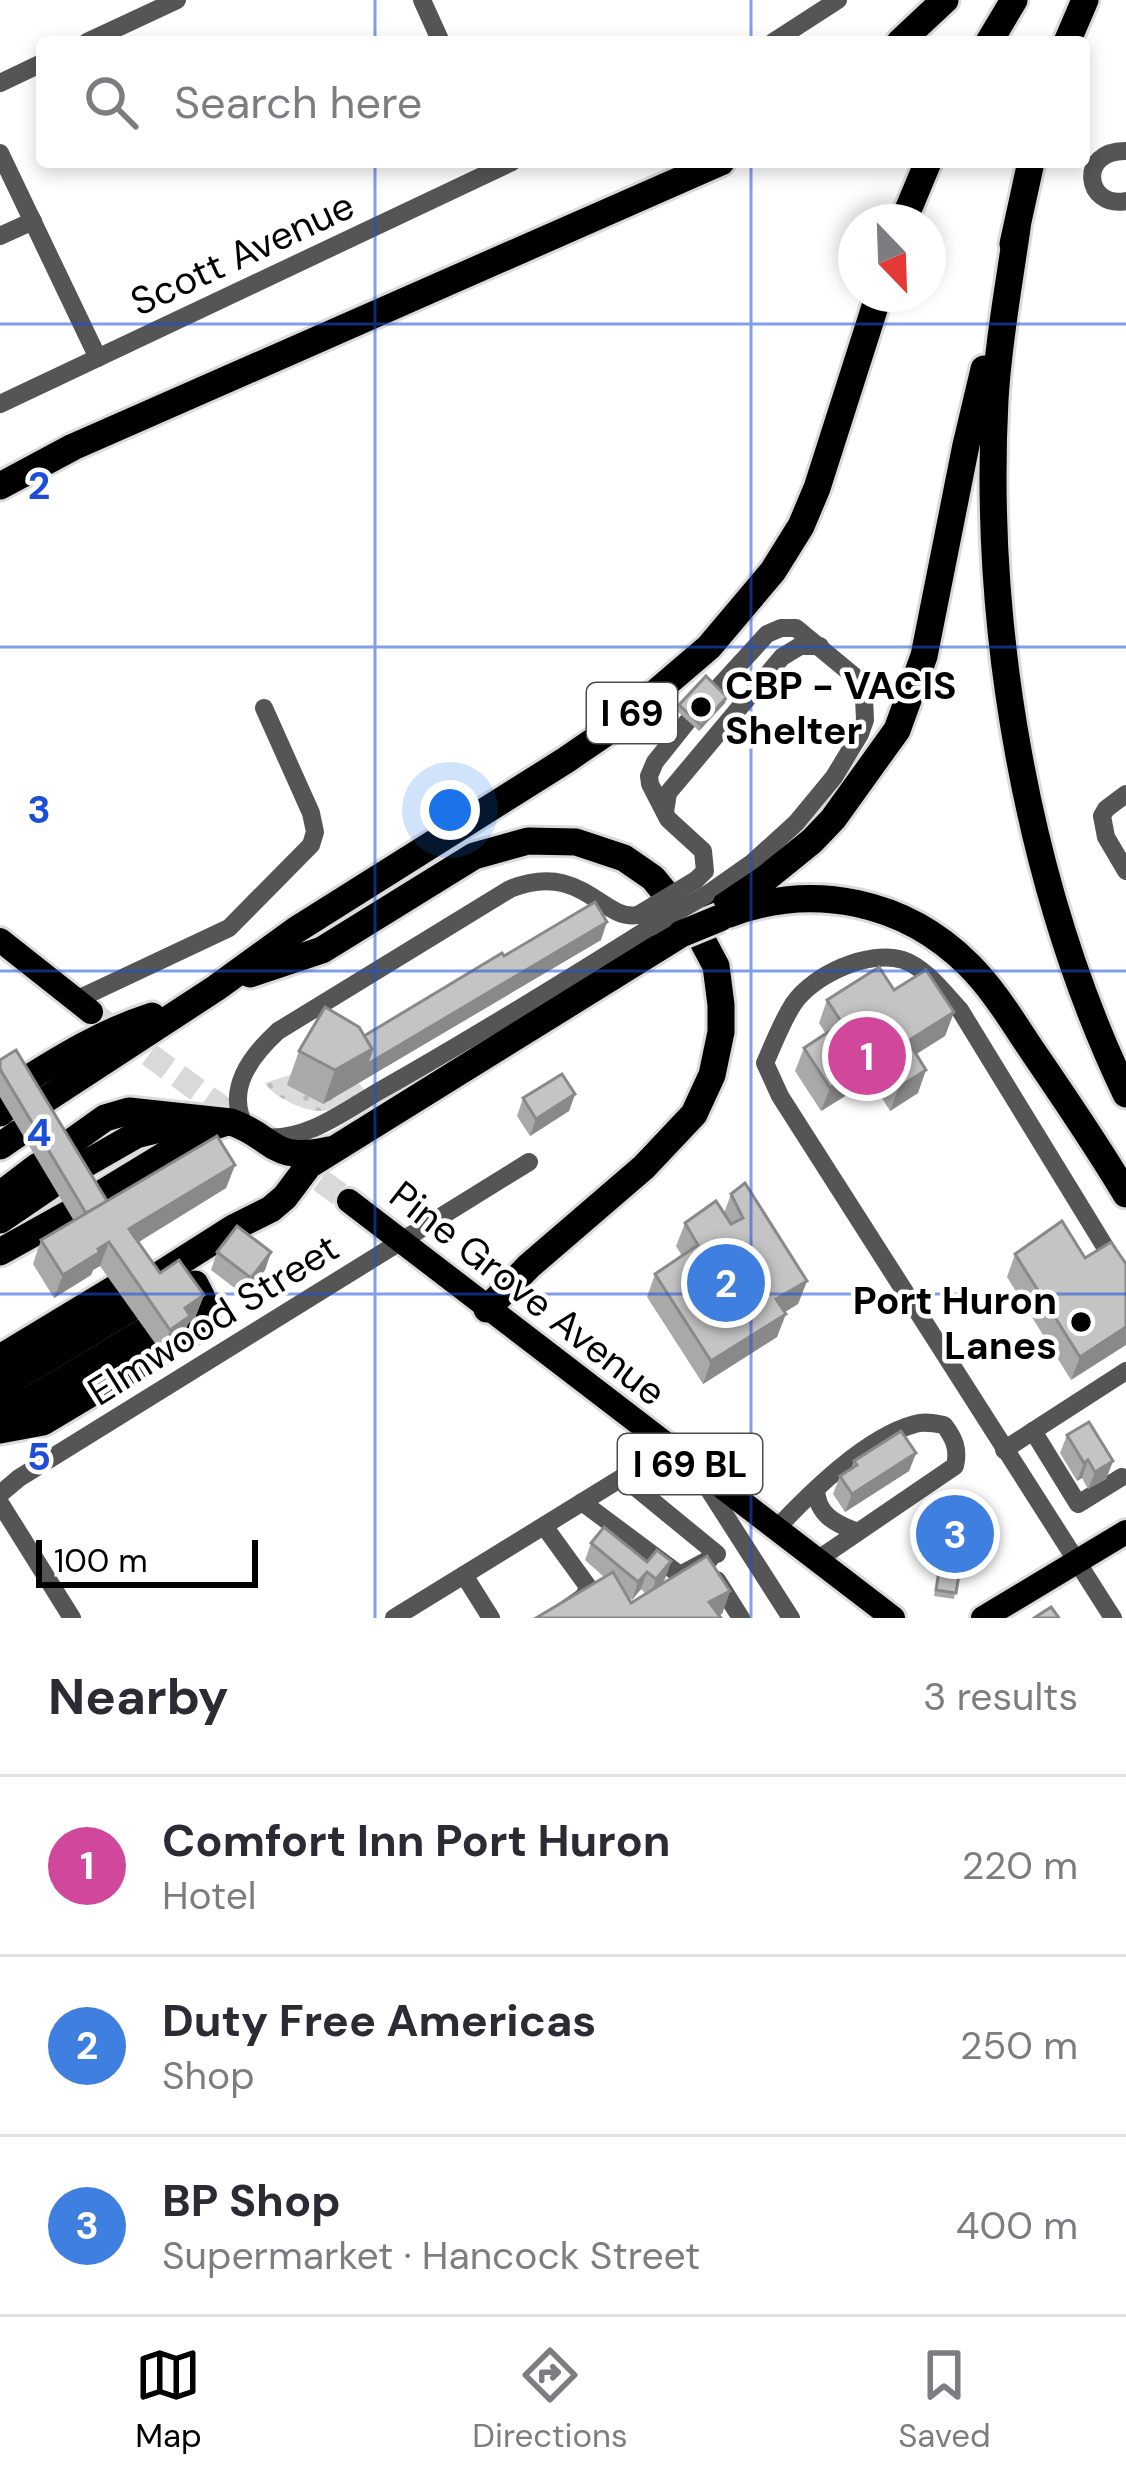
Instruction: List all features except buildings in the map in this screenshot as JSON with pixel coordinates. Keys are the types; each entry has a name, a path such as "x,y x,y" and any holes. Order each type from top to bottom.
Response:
{"highway":[{"path":"906,36 945,0"},
{"path":"993,36 1014,0"},
{"path":"1070,36 1085,0"},
{"path":"0,486 73,447 707,168"},
{"path":"910,204 926,168"},
{"name":"I 69","path":"0,1411 30,1400 243,1222 279,1203 302,1172 659,930 709,901 765,879 833,819 890,744 915,687 1029,168"},
{"path":"1017,228 995,398 994,519 1011,700 1025,791 1062,929 1126,1094"},
{"name":"I 69","path":"0,1177 198,1000 296,930 620,723 710,647 773,571 801,526 873,312"},
{"path":"37,1142 88,1031 198,1000 322,950 458,864 508,845 576,842 609,851 653,878 699,934 716,966 721,1032 712,1075 694,1114 674,1136 487,1309"},
{"path":"709,901 829,898 874,907 925,930 992,992 1126,1194"},
{"name":"I 69","path":"0,1195 37,1142 128,1111 230,1125 284,1152 321,1152 344,1144"},
{"name":"I 69","path":"37,1142 230,1125"},
{"name":"I 69","path":"0,1220 37,1142"},
{"name":"I 69","path":"0,1237 37,1142"},
{"name":"I 69","path":"0,1252 37,1142"},
{"name":"I 69","path":"0,1344 162,1292"},
{"name":"I 69","path":"0,1358 162,1292"},
{"name":"I 69","path":"0,1372 162,1292"},
{"name":"I 69","path":"0,1388 162,1292"},
{"name":"I 69","path":"0,1400 162,1292"},
{"name":"I 69","path":"0,1420 40,1410 162,1292"},
{"name":"I 69","path":"0,1430 50,1419 162,1292"}],"main road":[{"path":"0,940 84,1006"},
{"name":"Pine Grove Avenue","path":"349,1201 893,1618"},
{"path":"983,1618 1126,1532"}],"street":[{"path":"100,36 177,0"},
{"path":"422,0 438,36"},
{"path":"782,36 838,0"},
{"path":"0,83 36,66"},
{"path":"1126,151 1103,156 1094,164 1092,177 1105,200 1126,201"},
{"path":"0,153 98,358"},
{"name":"Scott Avenue","path":"0,404 494,168"},
{"path":"0,236 33,220"},
{"path":"230,1125 276,1138 316,1126 382,1089 425,1055 527,993 577,972 709,901 796,824 834,777 860,734 865,709 859,685 846,667 789,626 761,639 715,691"},
{"path":"665,812 668,793 782,657 800,646 820,646"},
{"path":"84,1006 229,928 307,851 315,832 310,812 264,709"},
{"path":"687,722 651,768 650,784 674,826 704,851 709,901"},
{"path":"1126,794 1102,816 1106,838 1126,871"},
{"path":"230,1125 240,1118 242,1075 278,1031 510,889 530,882 564,883 659,930"},
{"path":"614,909 625,929 616,949"},
{"path":"1112,1618 780,1096 765,1064 796,999 836,968 869,959 903,960 934,980 960,1010 1126,1281"},
{"name":"Elmwood Street","path":"0,1498 19,1478 529,1162"},
{"path":"1004,1450 1126,1371"},
{"path":"776,1529 843,1464 892,1434 915,1424 944,1425 974,1404"},
{"path":"817,1560 956,1466 958,1454 944,1425"},
{"path":"1033,1431 1078,1504 1125,1479"},
{"path":"394,1618 623,1477 662,1442"},
{"path":"694,1467 791,1618"},
{"path":"623,1477 714,1556"},
{"path":"816,1489 820,1509 839,1526 856,1532"},
{"path":"0,1498 72,1618"},
{"path":"582,1502 680,1576 741,1540"},
{"path":"544,1526 589,1588 584,1598 553,1618"},
{"path":"714,1556 711,1570 740,1618"},
{"path":"464,1575 491,1618"}],"shaded area":[{"path":"293,1074 359,1083 365,1091 337,1107 311,1110 282,1098 265,1083"}],"tunnel":[{"path":"91,1012 244,1124"},
{"path":"291,1159 349,1201"}],"place":[{"name":"CBP - VACIS Shelter","path":"701,707"},
{"name":"Comfort Inn Port Huron","path":"867,1056"},
{"name":"Duty Free Americas","path":"726,1283"},
{"name":"Port Huron Lanes","path":"1081,1322"},
{"name":"BP Shop","path":"955,1534"}]}
